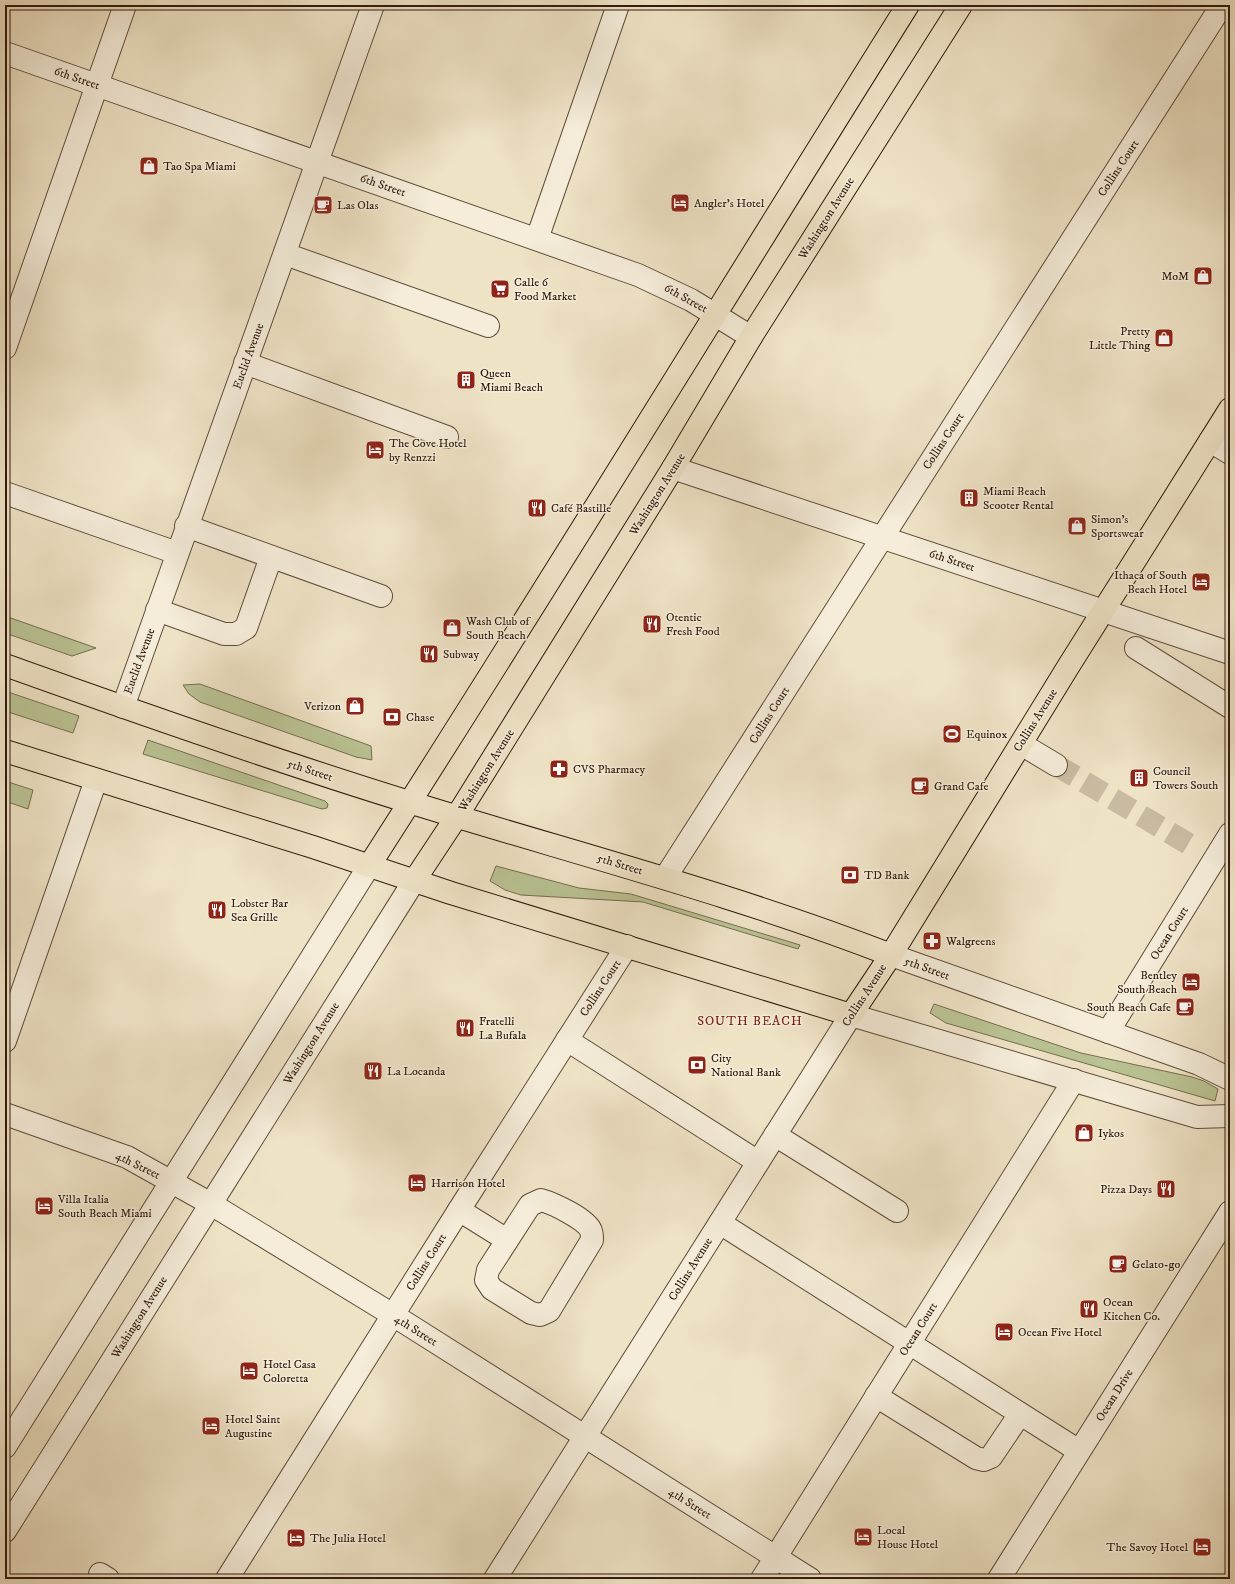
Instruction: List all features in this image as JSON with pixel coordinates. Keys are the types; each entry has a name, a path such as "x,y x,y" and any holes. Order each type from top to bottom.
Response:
{"main road":[{"path":"369,866 908,5"},
{"name":"Washington Avenue","path":"414,881 457,816 673,468 751,337 961,5"},
{"name":"Collins Avenue","path":"851,1015 891,955 1230,409"},
{"name":"5th Street","path":"5,665 123,707 410,802 665,878 854,940 891,955"},
{"path":"5,751 414,881 851,1015"}],"street":[{"path":"5,348 125,5"},
{"name":"Euclid Avenue","path":"123,707 178,553 186,526 285,254 373,5"},
{"path":"537,239 618,5"},
{"name":"Collins Court","path":"665,878 1222,5"},
{"name":"6th Street","path":"5,53 537,239 656,283 714,314 751,337"},
{"path":"285,254 488,326"},
{"path":"245,363 447,437"},
{"path":"1210,441 1230,453"},
{"name":"6th Street","path":"673,468 1230,653"},
{"path":"5,493 178,553"},
{"path":"186,526 381,596"},
{"path":"157,610 224,634 236,634 246,628 271,557"},
{"path":"1136,648 1230,707"},
{"path":"1021,744 1056,765"},
{"path":"5,1041 96,780"},
{"name":"Ocean Court","path":"1108,1032 1230,834"},
{"path":"5,1447 369,866"},
{"name":"Washington Avenue","path":"5,1531 414,881"},
{"name":"Collins Court","path":"227,1579 627,946"},
{"name":"5th Street","path":"891,955 1199,1064 1230,1079"},
{"path":"851,1015 1197,1117 1230,1116"},
{"name":"Collins Avenue","path":"495,1579 851,1015"},
{"path":"567,1040 758,1162"},
{"path":"1199,1064 1230,1072"},
{"name":"Ocean Court","path":"762,1579 1074,1080"},
{"name":"4th Street","path":"5,1114 128,1157 211,1204 393,1315 810,1579"},
{"path":"775,1135 897,1211"},
{"path":"541,1200 552,1202 584,1222 591,1230 592,1240 549,1311 540,1315 531,1313 492,1289 486,1280 488,1270 508,1240 530,1205 541,1200"},
{"path":"459,1210 508,1240"},
{"name":"Ocean Drive","path":"999,1579 1230,1212"},
{"path":"720,1223 1079,1452"},
{"path":"876,1396 976,1458 984,1460 992,1457 1020,1414"}],"green space":[{"path":"5,616 96,648 72,656 5,633"},
{"path":"200,684 371,746 372,760 356,757 200,702 189,694 183,685"},
{"path":"5,691 79,716 73,733 5,711"},
{"path":"148,740 325,801 328,804 327,808 322,809 143,754"},
{"path":"5,781 33,790 28,809 5,801"},
{"path":"496,866 579,888 631,894 800,945 798,949 643,902 521,895 505,890 490,881"},
{"path":"934,1004 1081,1053 1192,1077 1204,1081 1218,1089 1215,1101 946,1023 930,1013"}],"tunnel":[{"path":"1056,765 1197,849"}],"place":[{"name":"Tao Spa Miami","path":"149,166"},
{"name":"Angler's Hotel","path":"680,203"},
{"name":"Las Olas","path":"323,205"},
{"name":"MoM","path":"1203,276"},
{"name":"Calle 6 Food Market","path":"500,289"},
{"name":"Pretty Little Thing","path":"1164,338"},
{"name":"Queen Miami Beach","path":"466,380"},
{"name":"The Cove Hotel by Renzzi","path":"375,450"},
{"name":"Miami Beach Scooter Rental","path":"969,498"},
{"name":"Café Bastille","path":"537,508"},
{"name":"Simon's Sportswear","path":"1077,526"},
{"name":"Ithaca of South Beach Hotel","path":"1201,582"},
{"name":"Otentic Fresh Food","path":"652,624"},
{"name":"Wash Club of South Beach","path":"452,628"},
{"name":"Subway","path":"429,654"},
{"name":"Verizon","path":"355,706"},
{"name":"Chase","path":"392,717"},
{"name":"Equinox","path":"952,734"},
{"name":"CVS Pharmacy","path":"559,769"},
{"name":"Council Towers South","path":"1139,778"},
{"name":"Grand Cafe","path":"920,786"},
{"name":"TD Bank","path":"850,875"},
{"name":"Lobster Bar Sea Grille","path":"217,910"},
{"name":"Walgreens","path":"932,941"},
{"name":"Bentley South Beach","path":"1191,982"},
{"name":"South Beach Cafe","path":"1185,1007"},
{"name":"Fratelli La Bufala","path":"465,1028"},
{"name":"City National Bank","path":"697,1065"},
{"name":"La Locanda","path":"373,1071"},
{"name":"Iykos","path":"1084,1133"},
{"name":"Harrison Hotel","path":"417,1183"},
{"name":"Pizza Days","path":"1166,1189"},
{"name":"Villa Italia South Beach Miami","path":"44,1206"},
{"name":"Gelato-go","path":"1118,1264"},
{"name":"Ocean Kitchen Co.","path":"1089,1309"},
{"name":"Ocean Five Hotel","path":"1004,1332"},
{"name":"Hotel Casa Coloretta","path":"249,1371"},
{"name":"Hotel Saint Augustine","path":"211,1426"},
{"name":"Local House Hotel","path":"863,1537"},
{"name":"The Julia Hotel","path":"296,1538"},
{"name":"The Savoy Hotel","path":"1202,1547"}],"district":[{"name":"SOUTH BEACH","path":"750,1020"}]}
